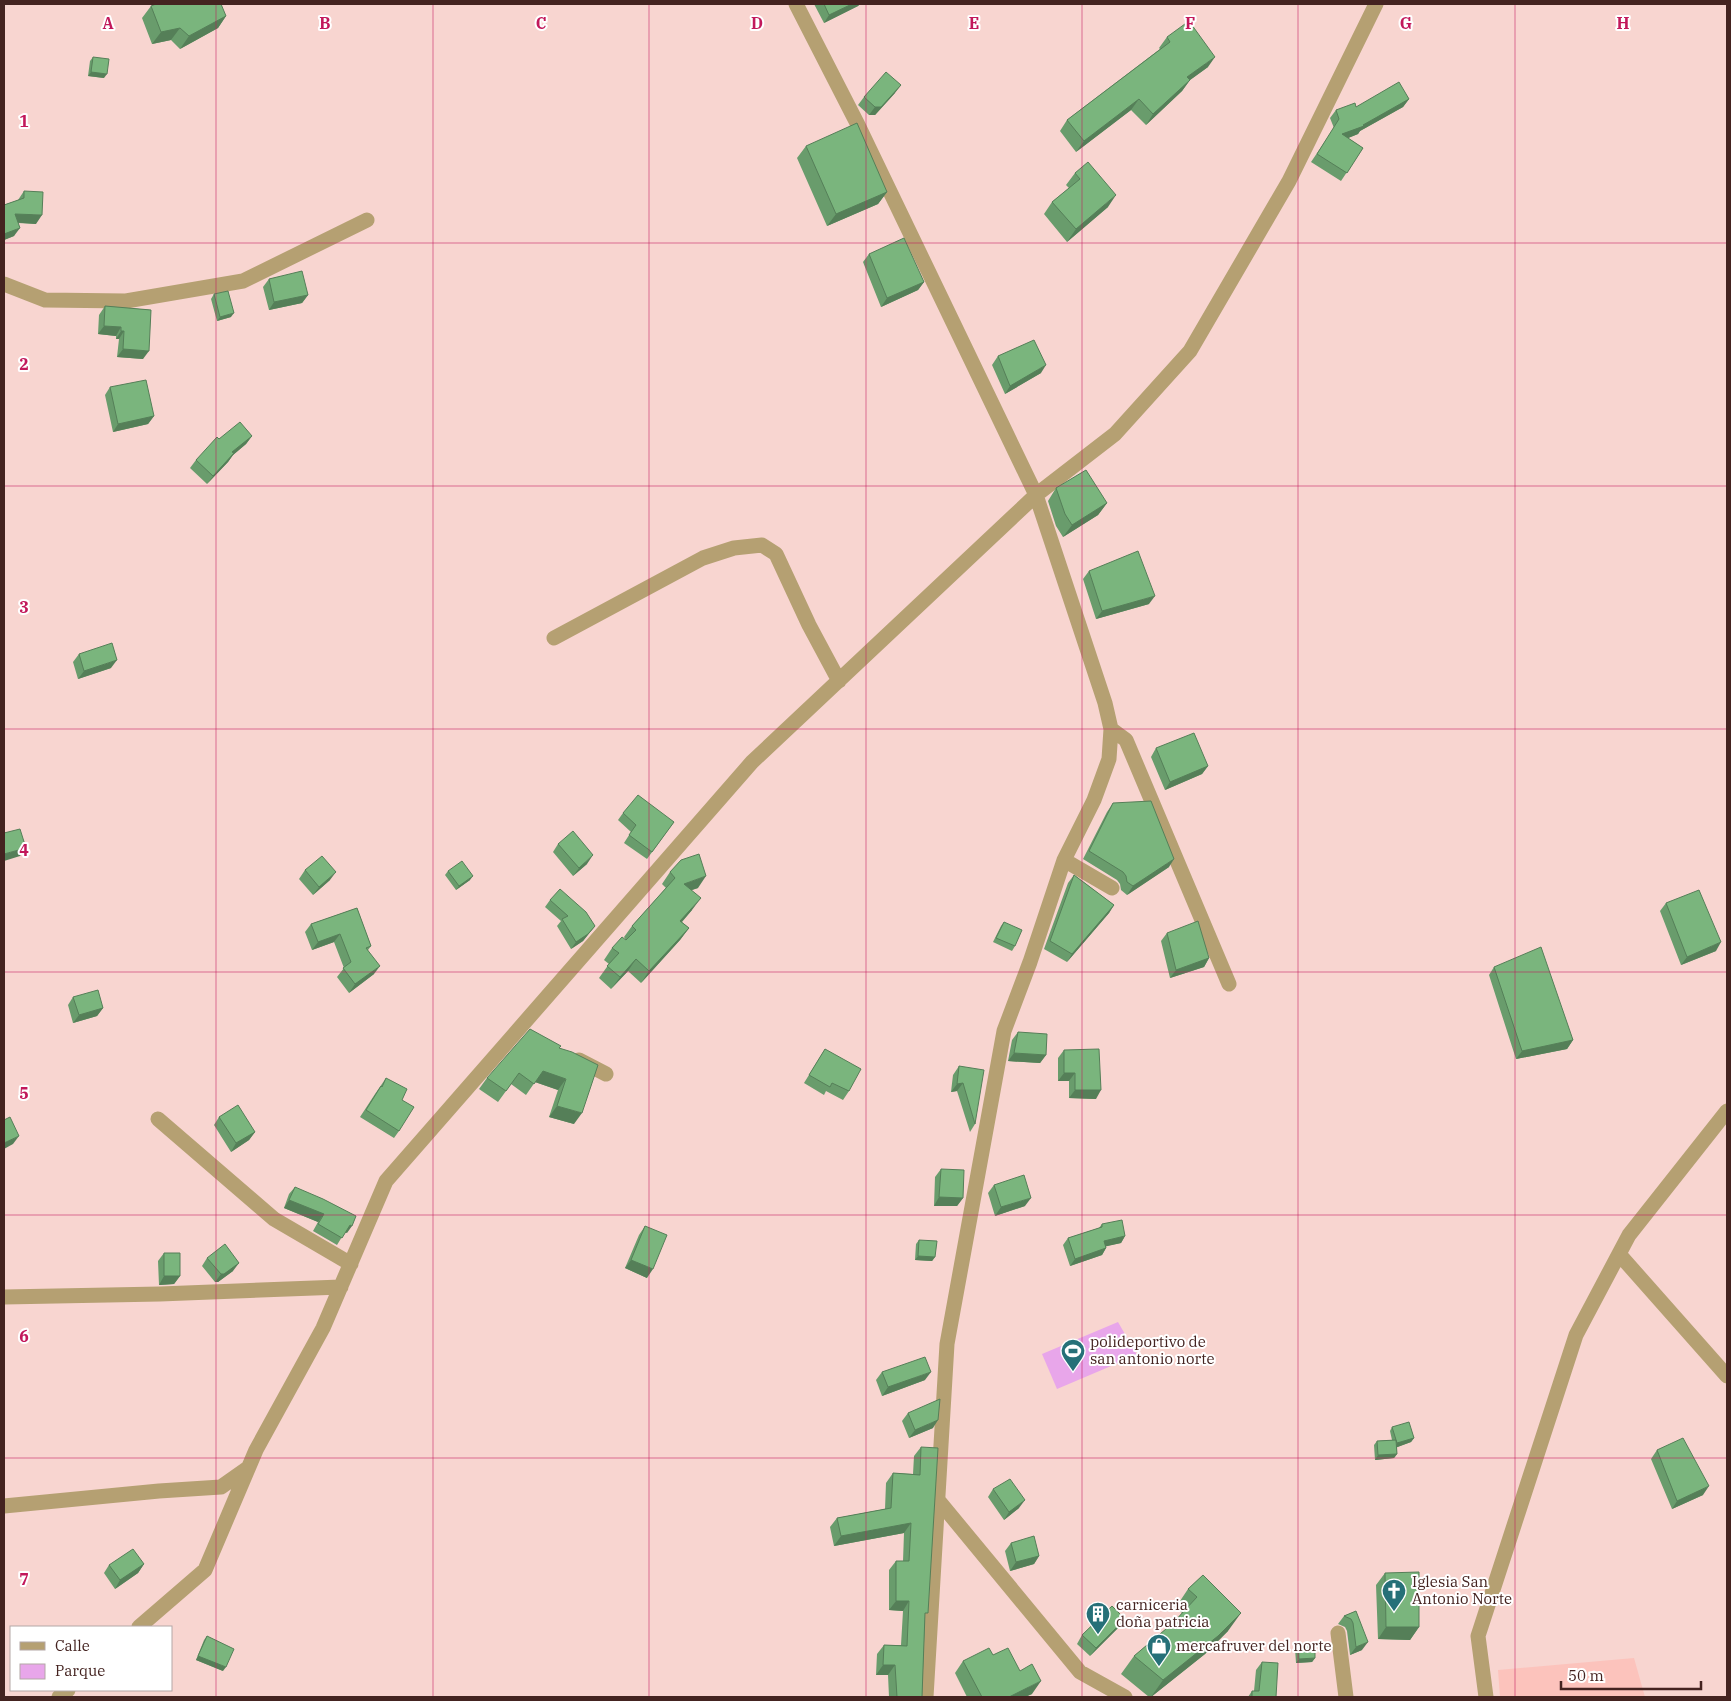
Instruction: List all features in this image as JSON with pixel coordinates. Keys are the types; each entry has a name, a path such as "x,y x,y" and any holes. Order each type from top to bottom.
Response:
{"street":[{"path":"796,4 858,125 1036,495 1105,703 1111,729 1109,759 1094,800 1064,860 1030,962 1004,1031 947,1344 926,1697"},
{"path":"140,1626 205,1570 256,1450 324,1328 386,1181 525,1031 752,762 1036,495 1116,434 1190,351 1289,180 1376,4"},
{"path":"4,284 45,300 126,301 243,282 367,220"},
{"path":"554,638 703,558 734,548 762,545 776,554 809,625 839,680"},
{"path":"1111,729 1126,740 1229,984"},
{"path":"1064,860 1112,888"},
{"path":"563,1051 606,1074"},
{"path":"1486,1697 1478,1636 1576,1335 1629,1235 1727,1111"},
{"path":"158,1119 274,1219 351,1264"},
{"path":"1619,1254 1727,1376"},
{"path":"4,1297 160,1294 341,1287"},
{"path":"4,1506 159,1490 221,1487 249,1467"},
{"path":"938,1500 1080,1672 1125,1697"},
{"path":"1338,1633 1346,1697"}],"shaded area":[{"path":"1634,1658 1645,1697 1500,1697 1498,1670"}],"green space":[{"name":"polideportivo de san antonio norte","path":"1118,1322 1137,1355 1057,1389 1042,1354"}],"building":[{"path":"156,4 221,4 226,16 189,36 180,28 161,32 151,6"},
{"path":"824,4 852,4 829,15"},
{"path":"1189,21 1215,57 1187,77 1190,80 1153,114 1139,99 1084,141 1067,120 1170,42 1167,37"},
{"path":"93,57 109,59 107,74 91,72"},
{"path":"886,72 901,85 881,107 875,107 864,97"},
{"path":"1399,82 1409,99 1364,126 1342,134 1363,148 1347,173 1317,154 1339,119 1336,110 1355,103 1356,107"},
{"path":"857,123 887,192 836,214 806,146"},
{"path":"1088,162 1116,195 1076,229 1052,202 1080,179 1075,173"},
{"path":"24,191 43,192 42,215 15,214 20,228 4,234 4,205 24,198"},
{"path":"904,238 924,282 887,298 869,254"},
{"path":"302,271 308,295 274,302 269,279"},
{"path":"228,291 234,313 220,317 214,294"},
{"path":"105,306 151,310 149,351 123,349 124,331 121,331 121,327 104,326"},
{"path":"1034,340 1046,365 1010,386 998,356"},
{"path":"146,380 154,416 118,424 110,387"},
{"path":"240,422 252,436 232,452 234,453 213,476 196,460 217,437 219,439"},
{"path":"1086,470 1107,503 1072,525 1065,514 1056,488"},
{"path":"1138,551 1155,596 1102,611 1089,571"},
{"path":"112,643 117,660 84,671 79,654"},
{"path":"1194,733 1208,766 1170,782 1156,748"},
{"path":"638,795 674,822 652,852 629,835 636,825 623,813"},
{"path":"1151,801 1174,859 1133,886 1127,882 1123,872 1089,851 1113,803"},
{"path":"20,829 26,848 4,854 4,833"},
{"path":"573,831 593,855 579,868 558,844"},
{"path":"699,854 706,876 684,884 701,898 680,921 689,928 649,971 636,959 620,977 607,966 619,953 612,948 622,937 626,940 636,930 632,926 675,878 670,872 681,860"},
{"path":"322,856 336,872 319,887 305,870"},
{"path":"462,861 473,876 459,886 448,871"},
{"path":"1074,875 1114,905 1072,954 1050,941"},
{"path":"560,889 586,912 595,926 588,934 576,942 562,919 568,916 550,900"},
{"path":"1699,890 1721,942 1687,957 1666,903"},
{"path":"357,908 371,946 366,948 380,966 355,984 343,968 351,962 340,934 318,942 311,924"},
{"path":"1198,921 1209,958 1176,970 1167,933"},
{"path":"1004,922 1022,930 1015,946 996,938"},
{"path":"1541,947 1573,1040 1522,1051 1494,967"},
{"path":"98,990 103,1008 79,1015 73,997"},
{"path":"530,1029 561,1046 559,1048 572,1052 598,1065 582,1113 557,1106 566,1079 543,1071 534,1084 519,1073 506,1091 487,1078"},
{"path":"1018,1032 1047,1034 1046,1055 1014,1053"},
{"path":"825,1049 861,1069 849,1091 832,1083 830,1087 809,1075"},
{"path":"1099,1049 1101,1090 1075,1090 1075,1073 1064,1073 1064,1050"},
{"path":"959,1066 984,1070 975,1124 963,1083 957,1084"},
{"path":"386,1078 407,1089 402,1100 414,1107 399,1131 366,1110"},
{"path":"238,1105 255,1132 236,1143 219,1117"},
{"path":"10,1117 19,1136 4,1143 4,1120"},
{"path":"941,1169 964,1170 963,1198 939,1197"},
{"path":"1024,1175 1031,1198 1001,1207 994,1185"},
{"path":"295,1187 356,1216 352,1226 350,1225 342,1238 318,1224 324,1214 289,1200"},
{"path":"1122,1220 1125,1236 1104,1241 1106,1248 1075,1259 1068,1238 1102,1227 1102,1224"},
{"path":"645,1226 667,1235 653,1269 631,1260"},
{"path":"919,1240 937,1241 935,1257 918,1256"},
{"path":"225,1244 239,1263 224,1274 221,1274 207,1258"},
{"path":"164,1253 180,1253 180,1276 164,1276"},
{"path":"925,1357 931,1372 888,1387 882,1372"},
{"path":"940,1399 938,1420 915,1430 908,1413"},
{"path":"1409,1422 1414,1438 1397,1443 1392,1427"},
{"path":"1683,1438 1709,1486 1677,1501 1657,1450"},
{"path":"1396,1440 1397,1454 1378,1455 1377,1441"},
{"path":"921,1447 938,1448 928,1613 925,1613 922,1697 897,1697 895,1665 883,1665 884,1645 907,1646 909,1601 896,1601 896,1561 909,1561 911,1523 841,1536 837,1518 891,1508 893,1473 920,1475"},
{"path":"1010,1479 1025,1500 1009,1512 993,1489"},
{"path":"1034,1536 1039,1556 1016,1562 1011,1543"},
{"path":"133,1549 144,1564 120,1580 109,1565"},
{"path":"1419,1572 1419,1627 1386,1627 1385,1573"},
{"path":"1203,1575 1241,1613 1218,1636 1163,1680 1134,1656 1173,1623 1197,1597 1188,1589"},
{"name":"carniceria doña patricia","path":"1112,1606 1125,1619 1096,1648 1082,1635"},
{"path":"1356,1611 1368,1642 1356,1647 1353,1623 1351,1619 1344,1616"},
{"path":"207,1636 234,1649 226,1667 198,1656"},
{"path":"1298,1644 1315,1644 1315,1658 1299,1659"},
{"path":"989,1648 993,1655 1008,1648 1020,1671 1032,1664 1041,1681 1009,1697 982,1697 963,1661"},
{"path":"1262,1662 1278,1663 1276,1697 1252,1697 1252,1691 1259,1691"}],"place":[{"name":"polideportivo de san antonio norte","path":"1073,1372"},
{"name":"Iglesia San Antonio Norte","path":"1394,1612"},
{"name":"carniceria doña patricia","path":"1098,1635"},
{"name":"mercafruver del norte","path":"1159,1667"}]}
